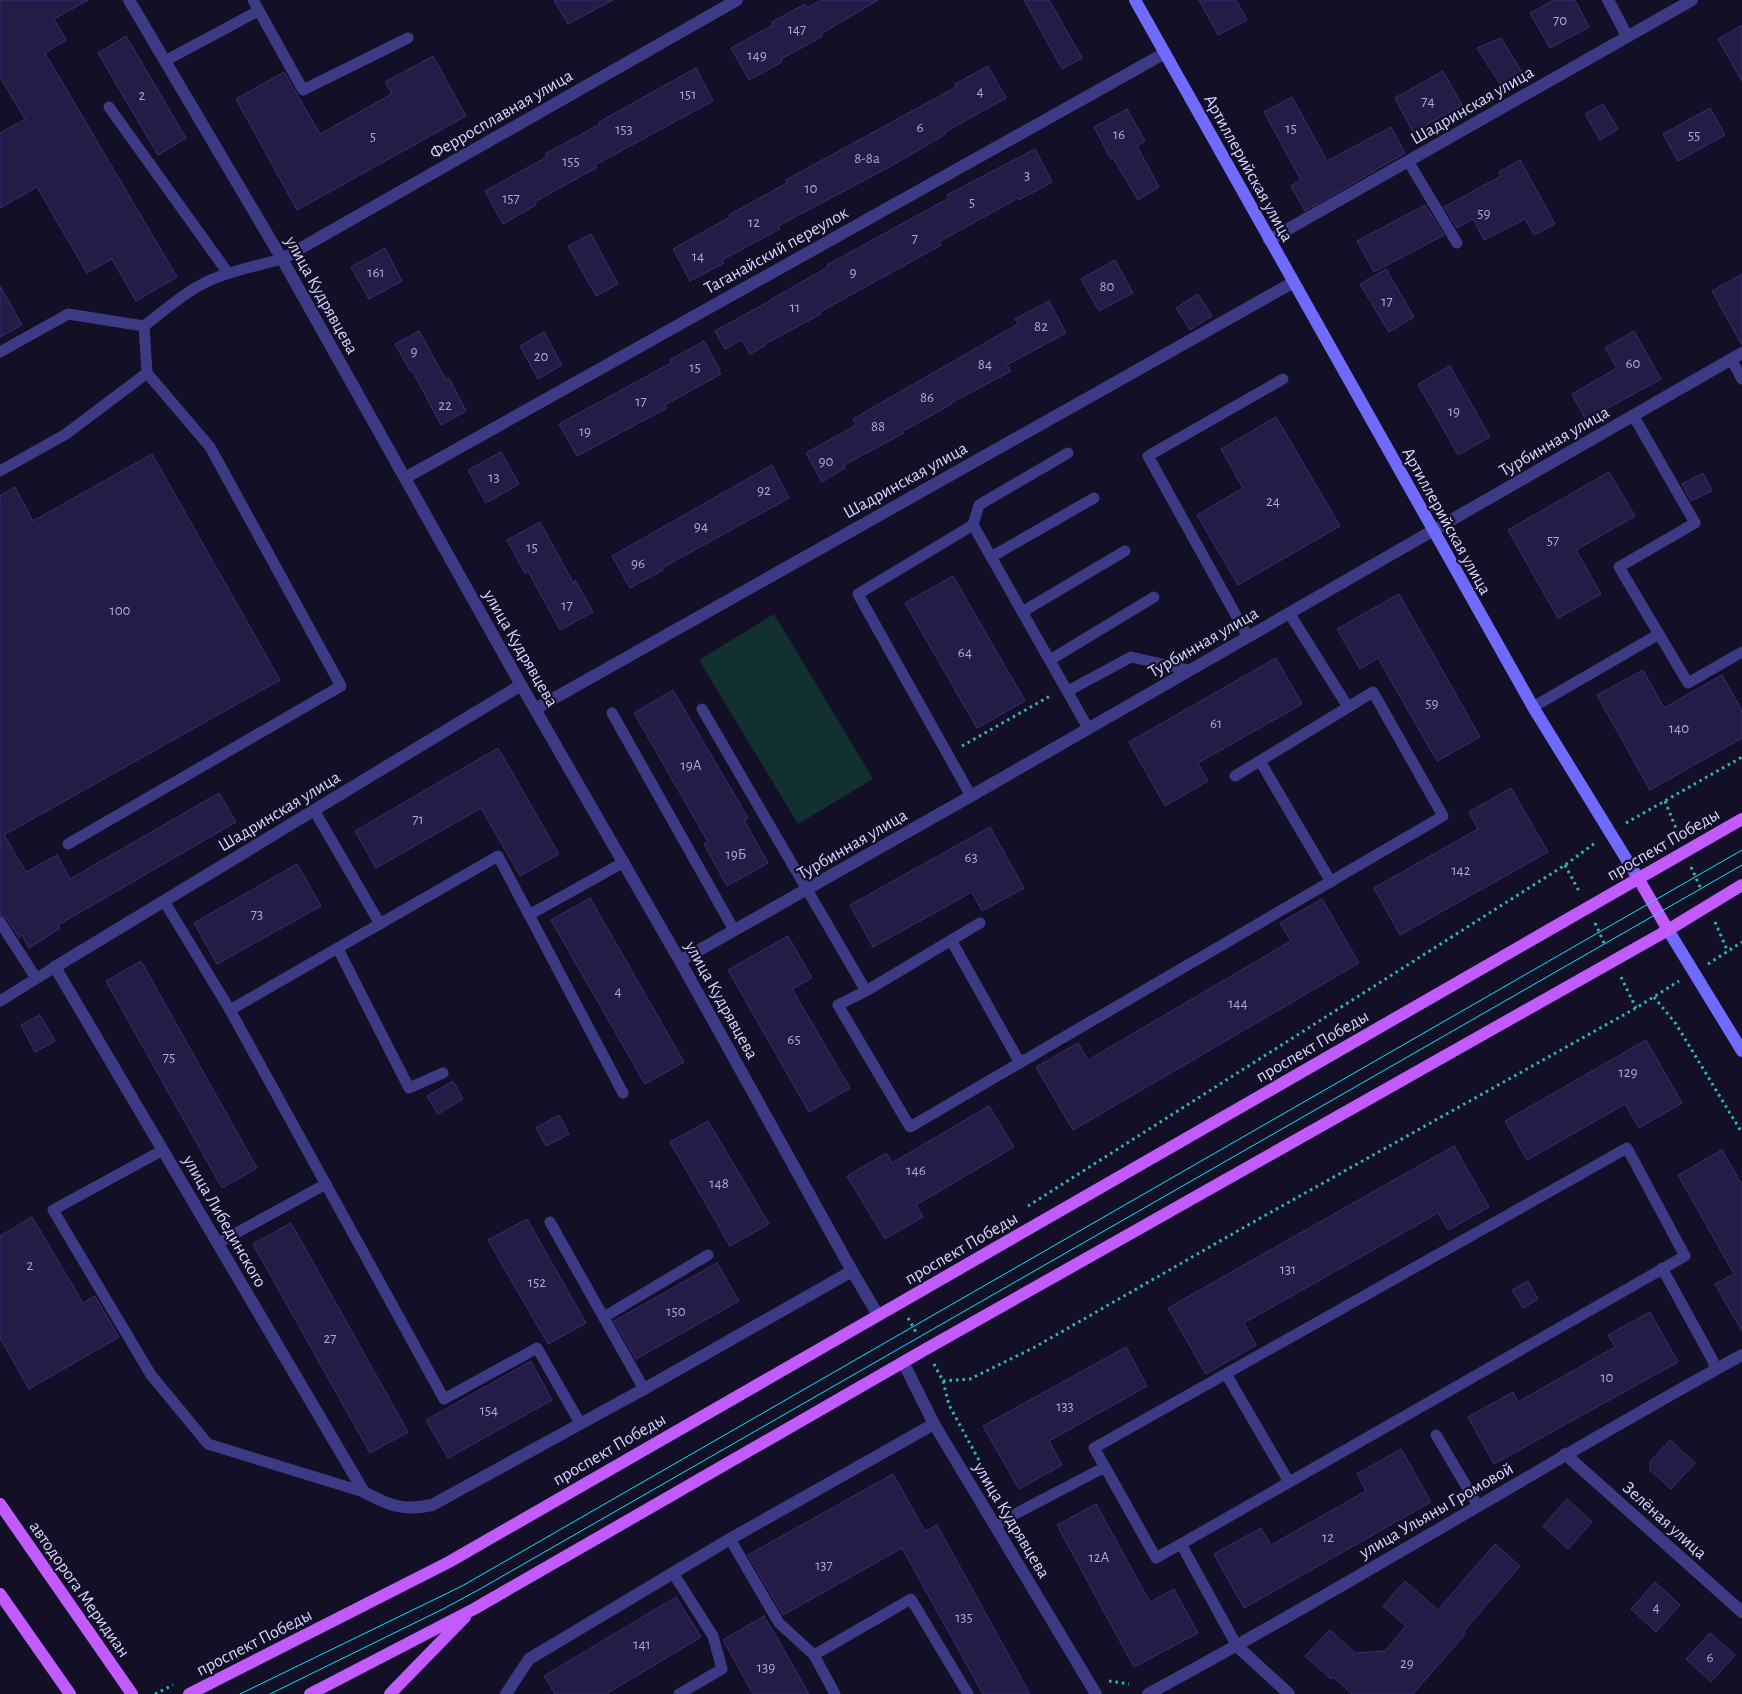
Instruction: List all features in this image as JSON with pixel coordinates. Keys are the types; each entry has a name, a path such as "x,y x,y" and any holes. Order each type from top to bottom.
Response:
{"main road":[{"name":"проспект Победы","path":"190,1694 449,1562 1742,819"},
{"name":"Артиллерийская улица","path":"1638,878 1668,930"},
{"path":"310,1694 474,1608 903,1362 1668,930 1742,886"},
{"name":"автодорога Меридиан","path":"0,1504 132,1694"},
{"path":"0,1594 70,1694"},
{"path":"390,1694 474,1608"}],"street":[{"name":"улица Кудрявцева","path":"129,0 282,259 521,685 680,961 878,1315"},
{"name":"Ферросплавная улица","path":"282,259 737,0"},
{"name":"Артиллерийская улица","path":"1135,0 1532,707 1638,878"},
{"path":"1608,0 1627,36"},
{"name":"Шадринская улица","path":"1269,240 1692,0"},
{"name":"Таганайский переулок","path":"404,478 1165,53"},
{"name":"Шадринская улица","path":"535,709 1292,282"},
{"name":"Турбинная улица","path":"680,961 972,796 1736,356"},
{"name":"Шадринская улица","path":"55,967 521,685"},
{"name":"Артиллерийская улица","path":"1668,930 1742,1051"},
{"name":"улица Либединского","path":"55,967 364,1492"},
{"path":"364,1492 387,1504 414,1509 432,1505 644,1389 852,1271"},
{"name":"улица Ульяны Громовой","path":"1148,1694 1237,1646 1565,1454 1742,1355"},
{"name":"улица Кудрявцева","path":"903,1362 934,1424 1096,1694"},
{"path":"506,1694 529,1659 730,1539 934,1424"},
{"name":"Зелёная улица","path":"1565,1454 1742,1612"},
{"path":"1237,1646 1289,1694"}],"lane":[{"path":"252,0 303,90 408,38"},
{"path":"165,61 258,11"},
{"path":"109,107 228,273"},
{"path":"1408,161 1457,243"},
{"path":"0,352 68,314 144,326 192,290 228,273 282,259"},
{"path":"68,844 341,686 210,447 147,373 144,326"},
{"path":"1736,356 1742,379"},
{"path":"0,471 66,434 147,373"},
{"path":"1248,637 1148,456 1283,379"},
{"path":"1633,415 1695,523 1619,567 1688,683 1742,652"},
{"path":"1068,453 978,504 973,525 1088,728"},
{"path":"991,557 1094,498"},
{"path":"972,796 858,594 973,525"},
{"path":"1022,612 1125,550"},
{"path":"1050,660 1154,597"},
{"path":"1289,613 1348,707"},
{"path":"1532,707 1659,634"},
{"path":"1067,689 1131,657 1189,670"},
{"path":"980,923 866,991 838,1005 910,1127 1443,816 1373,692 1235,776"},
{"path":"702,709 866,991"},
{"path":"612,713 734,930"},
{"path":"1260,761 1331,882"},
{"path":"314,810 380,924"},
{"path":"230,1010 498,856 623,1093"},
{"path":"529,915 624,862"},
{"path":"164,901 230,1010 444,1399 537,1348 580,1423"},
{"path":"0,922 36,978"},
{"path":"951,940 1020,1063"},
{"path":"338,949 409,1088 442,1073"},
{"path":"0,1001 55,967"},
{"path":"1627,1148 1685,1256 1156,1558 1094,1448 1226,1374 1627,1148"},
{"path":"163,1150 54,1210 58,1218 151,1375 208,1444 364,1492"},
{"path":"218,1244 326,1184"},
{"path":"550,1222 644,1389"},
{"path":"604,1317 708,1255"},
{"path":"1662,1268 1712,1358 1716,1369"},
{"path":"1226,1374 1289,1482"},
{"path":"1436,1435 1478,1506"},
{"path":"994,1525 1105,1467"},
{"path":"730,1539 779,1623 814,1656 834,1694"},
{"path":"1181,1544 1237,1646"},
{"path":"673,1573 713,1636 722,1669 679,1694"},
{"path":"814,1656 911,1599 968,1694"}],"path":[{"path":"948,754 1067,689"},
{"path":"1027,1207 1565,865 1610,832 1742,757"},
{"path":"1665,802 1728,952"},
{"path":"1565,865 1636,1008"},
{"path":"944,1381 970,1379 1035,1347 1636,1008 1742,942"},
{"path":"1654,996 1676,1024 1742,1133"},
{"path":"155,1694 182,1681"}],"green space":[{"path":"774,614 873,779 798,824 699,660"}],"building":[{"path":"0,0 88,0 54,19 66,40 45,53 177,277 136,301 112,259 87,273 37,187 0,208 0,133 25,119 0,77"},
{"path":"554,0 613,0 568,24"},
{"path":"821,0 878,0 821,34 823,36 781,59 782,62 749,80 731,48 773,25 772,22 805,4 807,8"},
{"path":"1024,0 1049,0 1082,58 1062,69"},
{"path":"1199,0 1236,0 1247,20 1218,35"},
{"path":"1554,0 1575,0 1589,27 1550,48 1530,13"},
{"path":"1742,25 1742,81 1718,39"},
{"path":"126,36 186,138 158,155 98,53"},
{"path":"1501,38 1526,79 1505,92 1477,48"},
{"path":"433,56 466,116 297,210 236,99 284,72 320,134 392,94 385,82"},
{"path":"988,66 1006,98 945,132 946,134 893,165 778,226 780,229 722,260 724,263 690,281 673,249 787,183 786,180 956,87 955,84"},
{"path":"696,68 713,101 595,165 596,168 534,202 536,205 503,224 485,191 547,157 545,154 600,124 599,122"},
{"path":"1443,71 1462,105 1413,132 1395,98"},
{"path":"1292,97 1327,161 1391,127 1405,153 1305,211 1291,186 1301,180 1264,112"},
{"path":"1603,104 1618,129 1600,140 1585,114"},
{"path":"1710,108 1725,135 1678,161 1663,134"},
{"path":"1127,109 1145,141 1137,146 1159,187 1138,200 1113,158 1111,159 1094,127"},
{"path":"1035,149 1052,182 1019,200 1018,198 939,242 941,245 820,312 821,314 750,354 742,340 725,349 715,331 828,267 827,265 949,198 947,195"},
{"path":"1520,160 1555,224 1534,235 1525,219 1484,240 1473,219 1457,228 1444,207 1501,176 1499,172"},
{"path":"1425,205 1444,235 1374,272 1357,241"},
{"path":"591,234 618,284 596,296 568,246"},
{"path":"385,248 402,281 369,299 351,267"},
{"path":"1115,260 1133,293 1099,311 1081,279"},
{"path":"1386,269 1414,317 1389,332 1360,284"},
{"path":"1742,274 1742,345 1712,291"},
{"path":"0,286 22,325 0,337"},
{"path":"1198,294 1212,316 1190,330 1176,308"},
{"path":"1049,301 1066,333 1007,365 1011,371 951,403 903,431 904,433 844,465 845,468 822,482 806,453 856,425 853,419 1018,324 1015,319"},
{"path":"419,331 446,380 449,378 466,411 441,425 412,370 410,371 395,344"},
{"path":"1634,331 1661,379 1586,420 1572,394 1617,368 1605,348"},
{"path":"544,332 562,365 538,379 520,346"},
{"path":"704,341 721,374 665,405 667,408 577,456 559,424 671,363 670,360"},
{"path":"1450,366 1490,437 1458,455 1418,384"},
{"path":"1276,417 1340,526 1238,585 1197,515 1243,488 1221,449"},
{"path":"501,452 519,484 486,503 468,470"},
{"path":"152,454 280,680 4,835 26,872 57,855 70,879 219,793 236,822 58,925 60,928 29,948 22,935 19,937 6,918 0,915 0,496 15,487 33,521"},
{"path":"772,465 789,498 662,568 663,570 630,588 612,556"},
{"path":"1609,472 1635,516 1576,550 1601,594 1558,618 1508,530"},
{"path":"1703,473 1712,491 1691,501 1682,484"},
{"path":"540,522 574,584 575,580 593,612 560,630 528,571 525,573 507,540"},
{"path":"953,576 1025,701 977,728 905,603"},
{"path":"1399,594 1480,737 1437,761 1378,658 1360,669 1337,629"},
{"path":"1276,658 1302,704 1198,763 1208,781 1165,806 1129,742"},
{"path":"1643,670 1664,708 1722,675 1742,711 1742,738 1650,790 1597,695"},
{"path":"673,690 748,818 744,820 768,863 727,886 704,844 708,842 634,713"},
{"path":"498,748 559,854 520,876 481,808 376,868 355,831"},
{"path":"1511,788 1548,852 1400,935 1374,888 1478,829 1469,812"},
{"path":"990,827 1024,888 982,911 972,892 873,947 850,905"},
{"path":"297,864 321,906 217,964 194,923"},
{"path":"590,898 684,1062 645,1084 551,920"},
{"path":"1322,899 1359,963 1073,1130 1036,1067 1078,1043 1088,1060 1291,941 1280,923"},
{"path":"788,936 812,978 792,989 850,1088 809,1112 728,970"},
{"path":"141,961 257,1168 222,1188 106,981"},
{"path":"40,1015 55,1041 35,1052 21,1025"},
{"path":"1646,1040 1682,1103 1639,1128 1625,1104 1527,1160 1505,1121"},
{"path":"453,1081 463,1099 438,1114 427,1096"},
{"path":"989,1106 1014,1147 916,1205 923,1217 885,1239 847,1176 886,1153 892,1163"},
{"path":"559,1115 569,1134 546,1146 536,1128"},
{"path":"708,1121 769,1224 730,1246 670,1142"},
{"path":"1454,1146 1489,1207 1448,1230 1438,1213 1244,1323 1256,1345 1206,1374 1168,1308"},
{"path":"1722,1150 1742,1185 1742,1331 1715,1284 1734,1274 1678,1175"},
{"path":"32,1217 83,1303 95,1296 119,1337 29,1389 0,1338 0,1236"},
{"path":"527,1219 586,1323 548,1344 488,1240"},
{"path":"291,1223 408,1432 370,1453 253,1244"},
{"path":"717,1263 739,1301 636,1359 614,1321"},
{"path":"1528,1281 1538,1299 1523,1308 1512,1290"},
{"path":"1650,1312 1678,1362 1494,1464 1468,1417 1513,1392 1518,1402 1615,1347 1608,1335"},
{"path":"1126,1347 1147,1386 1049,1441 1062,1465 1019,1489 983,1426"},
{"path":"531,1361 552,1400 448,1458 426,1420"},
{"path":"1670,1440 1695,1463 1671,1489 1650,1470 1650,1462"},
{"path":"1401,1449 1431,1502 1244,1608 1214,1554 1261,1528 1271,1545 1366,1491 1357,1474"},
{"path":"893,1474 925,1531 937,1525 1030,1694 983,1694 902,1548 783,1615 748,1555"},
{"path":"1567,1499 1592,1522 1568,1549 1543,1526"},
{"path":"1096,1504 1150,1602 1174,1589 1198,1633 1134,1667 1057,1525"},
{"path":"1495,1544 1520,1566 1413,1694 1352,1694 1333,1677 1331,1679 1305,1656 1330,1630 1355,1653 1385,1651 1406,1626 1383,1606 1405,1581 1438,1610"},
{"path":"1655,1582 1680,1605 1656,1632 1631,1609"},
{"path":"676,1597 701,1637 606,1694 555,1694 544,1676"},
{"path":"764,1616 809,1694 753,1694 723,1640"},
{"path":"1710,1633 1735,1655 1711,1682 1686,1659"}],"tram line":[{"path":"240,1694 462,1586 1742,850"},
{"path":"270,1694 480,1589 1742,865"}]}
